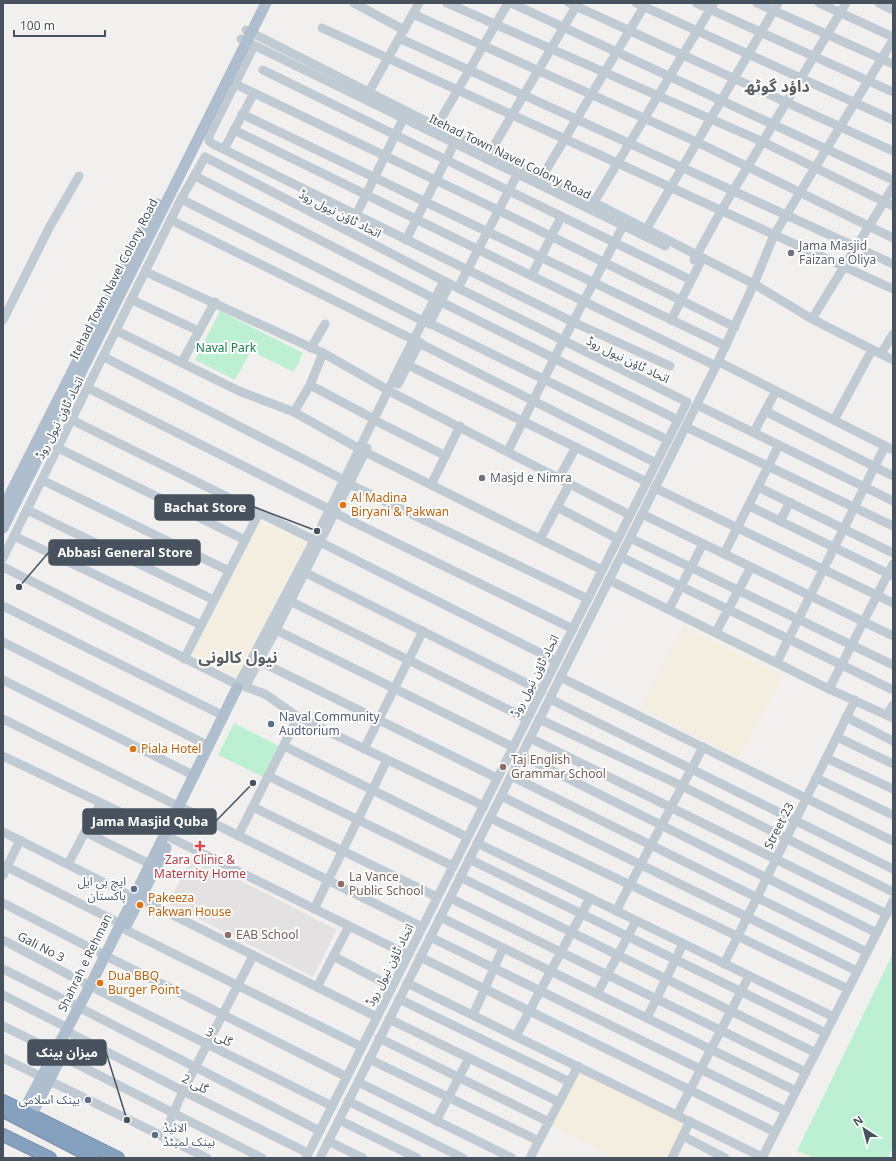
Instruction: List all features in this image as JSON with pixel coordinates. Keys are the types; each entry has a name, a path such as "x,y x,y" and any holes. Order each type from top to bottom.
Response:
{"highway":[{"path":"3,1101 25,1117 94,1158"},
{"path":"3,1111 25,1117 111,1157"},
{"path":"3,1135 50,1158"},
{"path":"3,1144 31,1158"}],"main road":[{"name":"Itehad Town Navel Colony Road","path":"248,38 259,3"},
{"name":"Itehad Town Navel Colony Road","path":"3,508 84,358 266,3"},
{"name":"Itehad Town Navel Colony Road","path":"3,528 84,358"},
{"name":"Shahrah e Rehman","path":"182,808 209,746 224,716 242,687"},
{"name":"Shahrah e Rehman","path":"25,1117 93,987 242,687"},
{"name":"Shahrah e Rehman","path":"137,898 150,864 168,836"}],"street":[{"path":"354,3 404,30"},
{"path":"408,3 483,46 697,142 893,238"},
{"path":"447,3 763,142 893,206"},
{"path":"435,130 509,3 893,180"},
{"path":"696,3 712,6 761,32 893,92"},
{"path":"757,3 776,7 827,34 893,64"},
{"path":"320,1158 697,405 735,327 774,235 893,38 819,3"},
{"path":"671,320 691,280 697,260 721,211 846,3"},
{"path":"879,3 893,10"},
{"path":"487,157 563,28 574,4 893,151"},
{"path":"540,181 630,31 642,4 697,31 893,120"},
{"path":"591,206 712,6"},
{"path":"644,232 776,7"},
{"path":"367,96 416,8"},
{"path":"322,28 893,289"},
{"path":"248,38 235,84 209,136 209,141 573,322 670,366"},
{"name":"Itehad Town Navel Colony Road","path":"248,38 435,130 517,174 540,181"},
{"name":"Itehad Town Navel Colony Road","path":"248,38 367,96 404,119 435,130 454,144 540,181 697,260 764,291 812,319 893,360"},
{"path":"399,38 893,264"},
{"path":"263,70 691,280"},
{"path":"235,84 552,236 735,327"},
{"path":"224,149 254,92"},
{"path":"242,114 726,346"},
{"path":"356,215 404,119"},
{"path":"234,130 584,301 776,391 889,448 874,466 865,487 843,528 777,662"},
{"path":"406,240 454,144"},
{"name":"اتحاد ٹاؤن نیول روڈ","path":"3,558 104,358 181,199 204,158 563,341 687,402 307,1155"},
{"path":"242,687 317,541 426,322 438,301 451,284 467,270 517,174"},
{"path":"3,320 48,228 79,176"},
{"path":"194,176 438,301 678,420"},
{"path":"812,319 893,187"},
{"path":"181,199 426,322 668,440"},
{"name":"Itehad Town Navel Colony Road","path":"591,206 623,226 644,232"},
{"path":"532,275 561,217"},
{"path":"171,220 656,463"},
{"path":"508,451 554,358 623,226"},
{"path":"146,272 215,302 323,353 391,391 630,515"},
{"path":"132,300 199,331"},
{"path":"182,362 215,302"},
{"path":"311,348 325,324"},
{"path":"117,331 239,391 294,412 362,450 602,570"},
{"path":"881,354 893,334"},
{"path":"391,391 408,365 416,342"},
{"path":"834,420 872,350"},
{"path":"294,412 310,385 323,353"},
{"path":"104,358 346,482 588,599"},
{"path":"408,365 647,482"},
{"path":"310,385 446,456"},
{"path":"88,388 332,511 573,629"},
{"path":"754,432 776,391"},
{"path":"697,405 893,501"},
{"path":"765,411 893,476"},
{"path":"72,420 556,661"},
{"path":"431,485 460,426"},
{"path":"686,427 893,526"},
{"path":"724,554 779,444"},
{"path":"559,478 576,447"},
{"path":"58,448 245,540"},
{"path":"42,480 229,571"},
{"path":"540,539 570,483"},
{"path":"758,487 893,553"},
{"path":"655,488 738,527 893,604"},
{"path":"780,521 790,502"},
{"path":"749,506 891,575"},
{"path":"557,507 618,539"},
{"path":"27,510 214,600"},
{"path":"184,659 259,513"},
{"path":"642,514 893,636"},
{"path":"14,536 202,625"},
{"path":"630,538 893,665"},
{"path":"242,687 276,630 317,541"},
{"path":"669,610 703,544"},
{"path":"621,557 893,690"},
{"path":"829,689 877,596 891,575 893,564"},
{"path":"3,567 242,687 260,699 280,706 298,717 484,806"},
{"path":"716,632 751,567"},
{"path":"304,572 542,691"},
{"path":"609,580 829,689 856,700 890,717 893,705"},
{"path":"290,601 527,719"},
{"path":"3,606 224,716"},
{"path":"276,630 513,746"},
{"path":"364,749 423,631"},
{"path":"3,642 209,746"},
{"path":"259,660 497,778"},
{"path":"560,677 893,841"},
{"path":"3,680 195,776"},
{"path":"550,699 893,869"},
{"name":"Street 23","path":"724,964 856,700"},
{"path":"238,836 298,717"},
{"path":"846,718 893,741"},
{"path":"3,719 422,928"},
{"path":"540,719 682,786 893,892"},
{"path":"837,737 893,764"},
{"path":"530,738 887,914"},
{"path":"284,746 468,838"},
{"path":"616,911 703,748"},
{"path":"521,755 877,933"},
{"path":"3,756 408,955"},
{"path":"826,758 893,789"},
{"path":"314,909 387,760"},
{"path":"268,776 453,866"},
{"path":"511,776 867,952"},
{"path":"816,778 893,815"},
{"path":"501,796 857,971"},
{"path":"68,864 100,804"},
{"path":"253,807 437,897"},
{"path":"490,818 848,989"},
{"path":"3,832 377,1017"},
{"path":"85,832 150,864"},
{"path":"20,840 4,869 122,926 238,986 362,1047"},
{"path":"477,843 834,1018"},
{"path":"469,859 826,1033"},
{"path":"460,877 816,1053"},
{"path":"450,898 806,1072"},
{"path":"516,1036 590,898"},
{"path":"407,983 690,1121 762,1158 893,901"},
{"path":"3,903 107,957 347,1077"},
{"path":"440,917 796,1091"},
{"path":"597,994 636,921"},
{"path":"317,987 349,926"},
{"path":"430,937 786,1111"},
{"name":"Gali No 3","path":"3,940 93,987"},
{"path":"647,1018 683,944"},
{"path":"473,1015 503,948"},
{"path":"163,1137 183,1091 253,956"},
{"path":"333,956 392,987"},
{"path":"420,957 775,1132"},
{"name":"گلی 2","path":"3,969 195,1068 320,1130"},
{"path":"677,1115 749,976"},
{"name":"گلی 3","path":"93,987 332,1106"},
{"name":"گلی 2","path":"3,995 307,1155"},
{"path":"399,999 570,1082"},
{"path":"389,1020 559,1102"},
{"path":"3,1026 262,1158"},
{"path":"379,1038 549,1122"},
{"path":"3,1058 206,1158"},
{"path":"436,1121 469,1058"},
{"path":"369,1059 539,1141"},
{"path":"530,1158 578,1066"},
{"path":"358,1082 512,1158"},
{"path":"348,1102 463,1158"},
{"path":"339,1120 417,1158"},
{"path":"674,1157 690,1121"},
{"path":"683,1136 726,1158"},
{"path":"328,1141 363,1158"}],"shaded area":[{"path":"193,856 337,930 313,977 168,903"}],"green space":[{"name":"Naval Park","path":"220,311 303,353 294,372 251,351 235,380 195,360"},
{"path":"234,723 279,746 263,777 218,755"},
{"path":"893,953 893,1148 888,1158 815,1158 797,1151"}],"sand":[{"path":"261,521 305,543 237,676 193,654"},
{"path":"684,625 782,675 739,759 641,709"},
{"path":"580,1071 685,1125 668,1158 614,1158 552,1126"},
{"path":"797,1151 815,1158 794,1158"}],"place":[{"name":"Jama Masjid Faizan e Oliya","path":"791,253"},
{"name":"Masjd e Nimra","path":"482,478"},
{"name":"Al Madina Biryani & Pakwan","path":"343,505"},
{"name":"Bachat Store","path":"317,531"},
{"name":"Abbasi General Store","path":"19,587"},
{"name":"Naval Community Audtorium","path":"271,724"},
{"name":"Piala Hotel","path":"133,749"},
{"name":"Taj English Grammar School","path":"503,767"},
{"name":"Jama Masjid Quba","path":"253,783"},
{"name":"Zara Clinic & Maternity Home","path":"200,846"},
{"name":"La Vance Public School","path":"341,884"},
{"name":"ایچ بی ایل پاکستان","path":"134,889"},
{"name":"Pakeeza Pakwan House","path":"140,905"},
{"name":"EAB School","path":"228,935"},
{"name":"Dua BBQ Burger Point","path":"100,983"},
{"name":"بینک اسلامی","path":"88,1100"},
{"name":"میزان بینک","path":"127,1120"},
{"name":"الائیڈ بینک لمیٹڈ","path":"155,1135"}],"district":[{"name":"داؤد گوٹھ","path":"777,86"},
{"name":"نیول کالونی","path":"238,657"}]}
